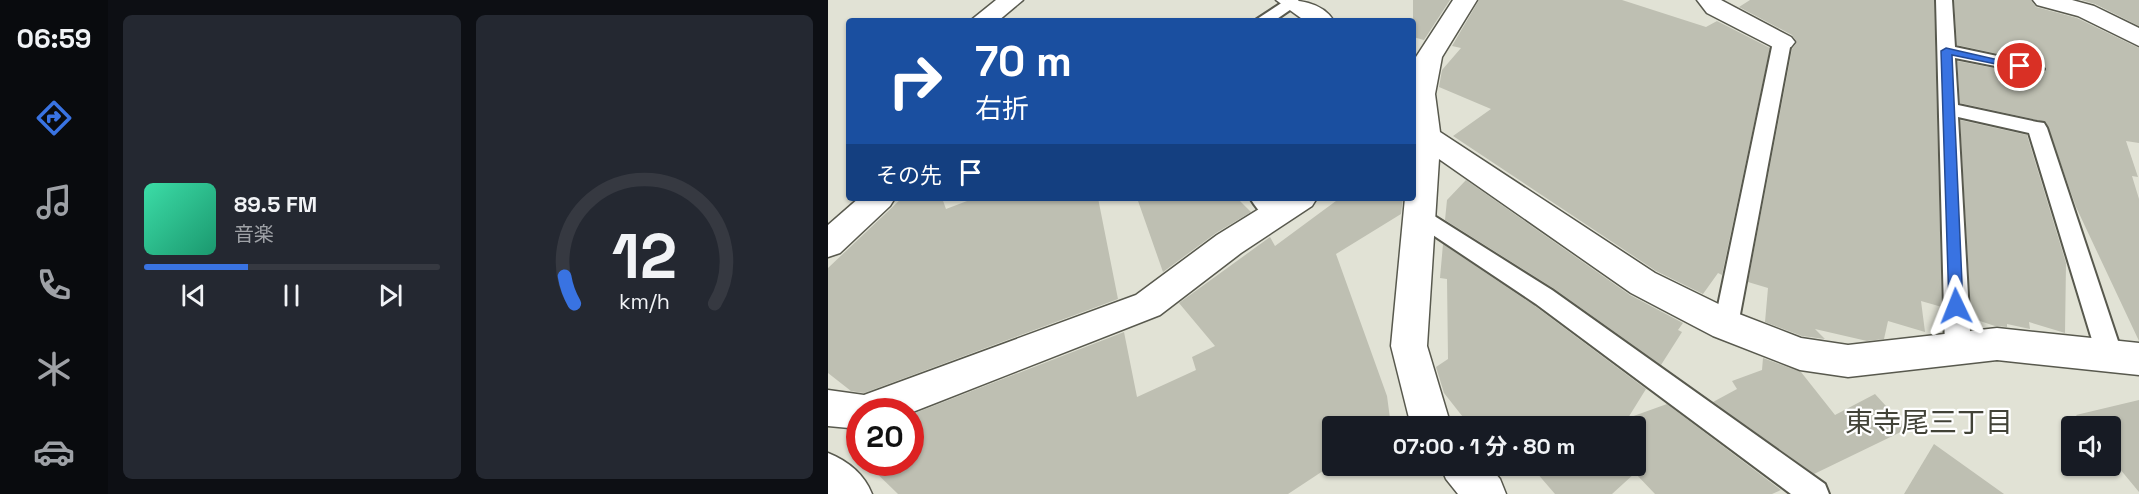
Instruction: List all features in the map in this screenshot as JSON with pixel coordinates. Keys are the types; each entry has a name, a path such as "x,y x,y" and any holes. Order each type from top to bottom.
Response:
{"street":[{"path":"986,18 1011,0"},
{"path":"1324,18 1338,0"},
{"path":"1428,416 1409,346 1420,215 1421,132 1417,91 1429,57 1465,0"},
{"path":"1688,0 1698,0"},
{"path":"1709,0 1715,8 1782,42"},
{"path":"2045,0 2086,11 2139,38"},
{"path":"1290,1 1319,18"},
{"path":"1421,132 1643,283 1726,325 1800,354 1848,361 1997,344 2124,357"},
{"path":"828,244 876,201"},
{"path":"903,398 1148,305 1279,203"},
{"path":"828,408 846,410"},
{"path":"828,473 851,494"},
{"path":"1470,476 1485,494"}],"lane":[{"path":"1944,0 1958,350"},
{"path":"1266,18 1290,1"},
{"path":"1726,325 1782,42"},
{"path":"1946,51 2005,70 2035,69"},
{"path":"1948,109 2037,128 2124,357"},
{"path":"1420,215 1544,297 1815,494"}],"building":[{"path":"1413,0 1450,0 1424,40 1416,38 1416,18 1413,18"},
{"path":"1479,0 1622,0 1706,27 1717,21 1770,48 1722,275 1718,273 1703,294 1656,271 1453,136 1491,109 1439,87 1442,70 1461,48 1452,46"},
{"path":"1750,0 1934,0 1942,307 1921,301 1925,332 1888,321 1884,339 1867,341 1815,329 1825,339 1802,336 1765,322 1768,288 1748,282 1792,49 1797,42 1792,35 1739,7"},
{"path":"1954,0 2031,0 2036,7 2077,18 2139,48 2139,143 2126,141 2138,177 2132,176 2139,199 2139,341 2076,207 2046,122 1960,103 1957,61 2035,76 2046,68 2035,62 1957,45"},
{"path":"2081,0 2139,0 2139,26 2095,4"},
{"path":"1960,120 2027,135 2066,263 2065,333 2029,322 2030,329 2007,324 2007,327 1995,326 1971,318"},
{"path":"1466,180 1630,295 1683,323 1678,330 1682,332 1661,365 1553,288 1445,220 1447,200"},
{"path":"899,201 943,201 946,209 967,201 1099,201 1118,299 864,393 851,391 828,373 828,268"},
{"path":"1138,201 1240,201 1251,212 1216,233 1163,272"},
{"path":"1336,201 1403,201 1401,214 1336,254 1387,396 1390,416 1322,416 1322,472 1288,494 898,494 879,476 924,476 924,410 1124,332 1137,397 1196,370 1192,357 1215,346 1179,303 1270,237 1275,246"},
{"path":"1443,244 1535,306 1646,389 1629,416 1462,416 1444,393 1436,367 1448,359 1447,279 1440,278"},
{"path":"1763,358 1801,372 1835,415 1875,394 1907,429 1814,474 1713,402 1737,389 1732,381 1762,370"},
{"path":"2139,400 2139,492 2121,470 2121,416 2076,415"},
{"path":"1667,404 1781,490 1772,494 1655,494 1638,476 1646,476 1646,416 1634,416"},
{"path":"1934,444 2004,494 1904,494"},
{"path":"1539,476 1632,476 1612,494 1555,494"}],"district":[{"name":"東寺尾三丁目","path":"1929,422"}],"route":[{"path":"1956,306 1946,51 2020,66"}]}
